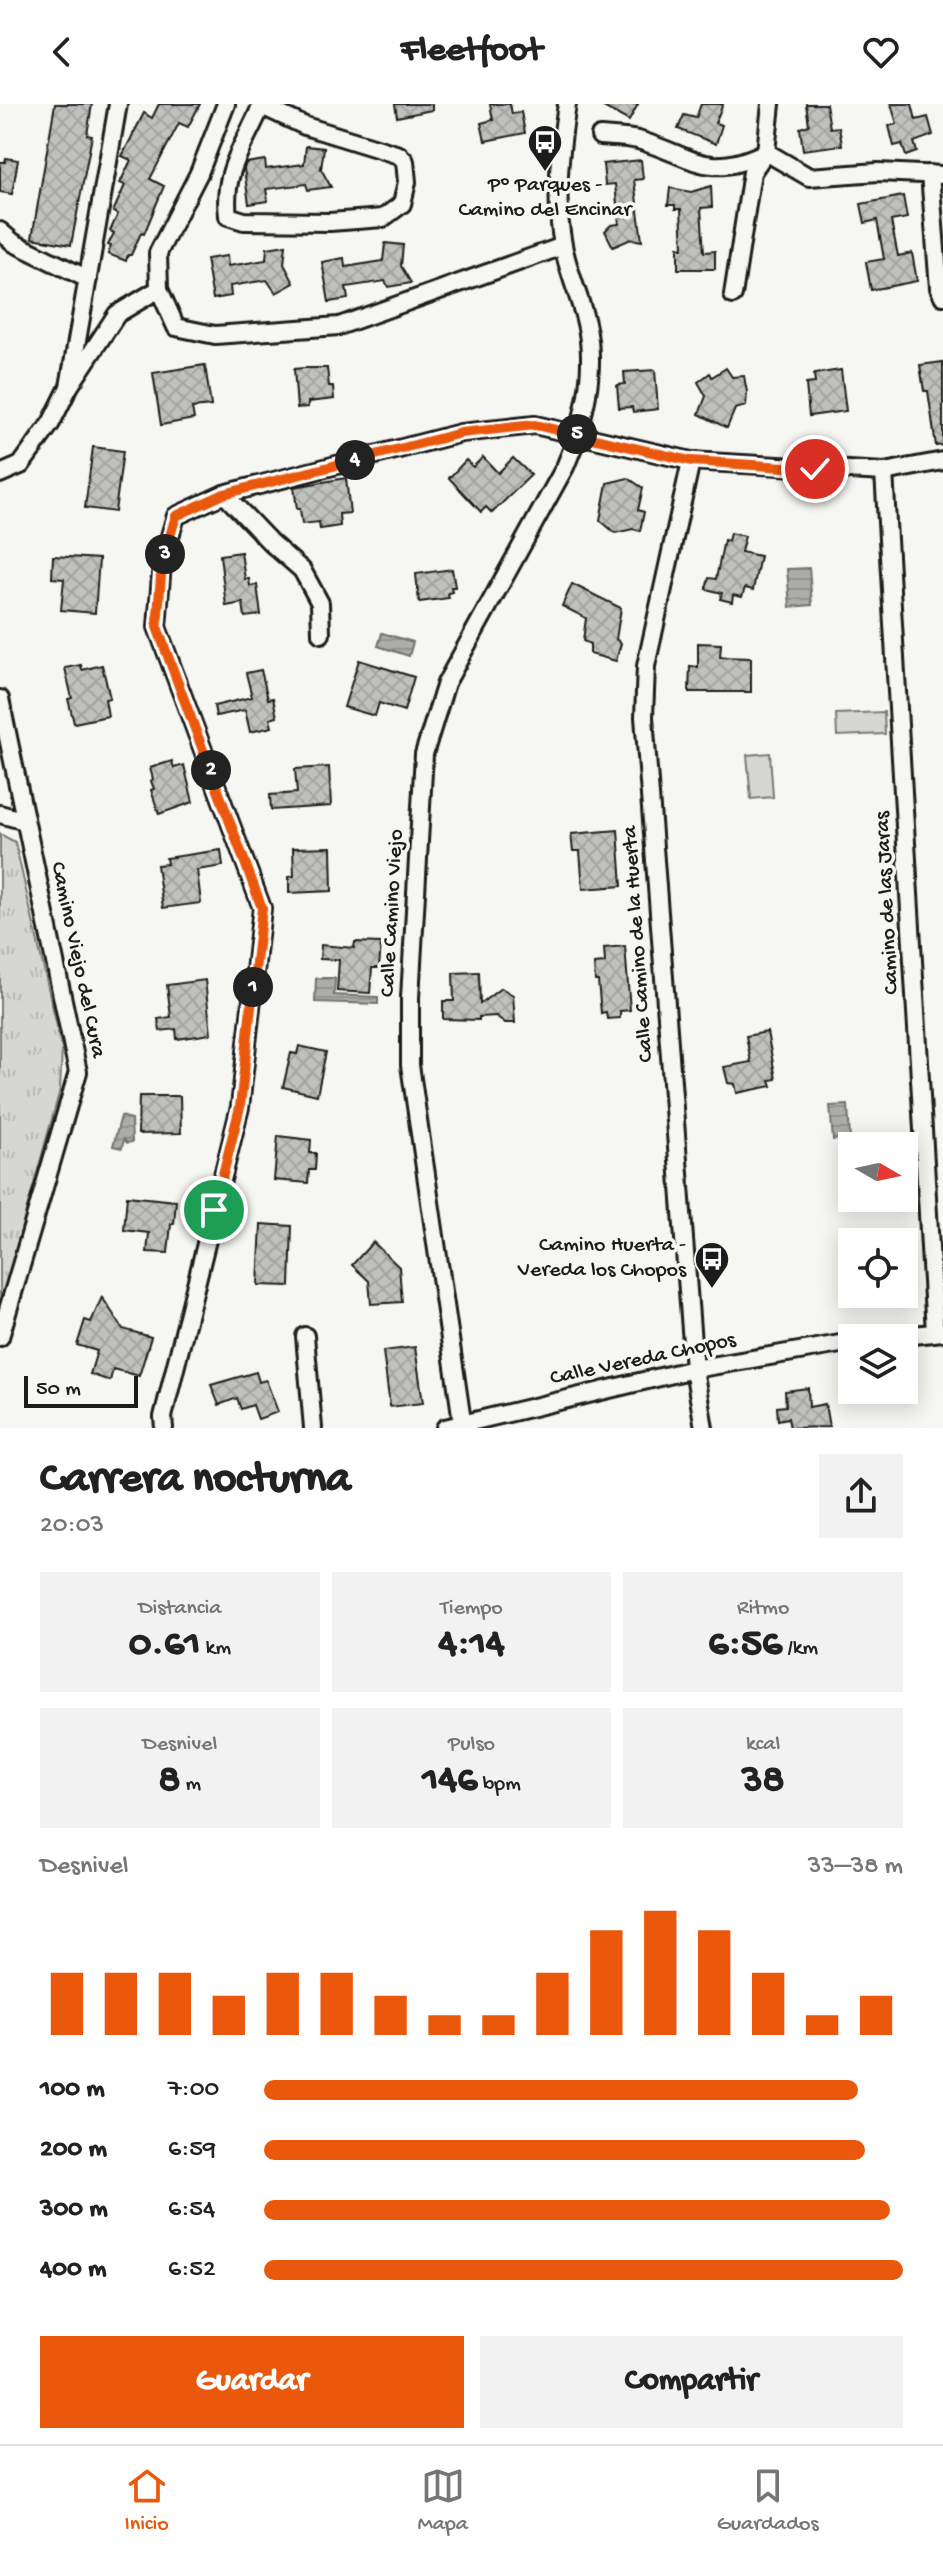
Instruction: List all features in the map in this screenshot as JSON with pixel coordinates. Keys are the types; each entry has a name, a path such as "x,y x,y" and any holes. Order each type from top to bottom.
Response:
{"street":[{"path":"69,387 118,104"},
{"path":"226,104 199,173 158,253 159,289 176,327 215,335 339,326 563,246"},
{"name":"Calle Camino Viejo","path":"463,1426 410,1065 410,998 424,754 446,683 580,435 587,393 587,326 563,246 558,172 567,104"},
{"path":"733,295 752,172 766,152 771,104"},
{"path":"262,105 305,126 399,155 405,161 407,182 402,204 383,218 330,222 244,221 228,216 225,195 236,157 262,105"},
{"path":"600,136 635,139 694,163 720,166 741,164 766,152"},
{"path":"766,152 809,177 878,172 937,175 934,190 939,288 943,296"},
{"path":"0,231 14,243 88,279"},
{"path":"0,474 21,465 51,423 69,387 117,314 159,289"},
{"path":"164,1428 163,1417 240,1107 262,908 157,627 162,563 176,516 224,494 461,433 535,425 691,461 884,472 943,461"},
{"name":"Calle Camino de la Huerta","path":"691,461 646,666 644,717 694,1369 704,1428"},
{"name":"Camino de las Jaras","path":"884,472 939,1332"},
{"path":"224,494 302,570 320,603 321,634"},
{"name":"Camino Viejo del Cura","path":"0,699 6,761 25,821 78,1072 0,1337"},
{"path":"0,814 25,821"},
{"path":"918,1334 939,1332"},
{"path":"305,1336 313,1428"},
{"name":"Calle Vereda Chopos","path":"445,1428 694,1369 838,1344"}],"green space":[{"path":"884,712 885,734 837,736 836,714"},
{"path":"770,753 773,797 751,799 747,755"},
{"path":"0,834 15,842 62,1049 60,1090 0,1306"}],"shaded area":[{"path":"809,568 812,605 790,607 787,569"},
{"path":"382,633 413,642 409,656 378,646"},
{"path":"316,978 335,978 334,995 378,997 378,1004 315,1002"},
{"path":"848,1105 850,1132 838,1132 838,1139 833,1140 830,1106"},
{"path":"121,1116 131,1119 132,1142 127,1143 124,1139 122,1148 113,1146"}],"building":[{"path":"55,104 92,104 87,135 92,136 71,245 32,238"},
{"path":"159,104 200,104 188,127 179,123 150,179 164,186 144,234 141,233 126,261 108,254 111,246 108,245 114,233 110,231 118,214 113,212 125,185 120,183 131,160 122,156 144,113 152,118"},
{"path":"395,104 432,104 432,110 397,117"},
{"path":"490,104 510,104 512,114 521,112 525,133 485,141 481,123 493,120"},
{"path":"598,104 638,104 629,121"},
{"path":"701,104 723,104 715,123 722,125 716,144 678,129 684,115 696,118"},
{"path":"806,104 826,104 830,128 839,127 842,145 803,150 800,128 809,125"},
{"path":"891,104 912,104 916,120 928,117 933,135 914,142 917,152 906,156 902,144 894,146 889,126 897,124"},
{"path":"306,146 324,148 321,169 331,187 308,190 306,184 266,189 268,201 249,204 244,169 246,163 265,160 266,169 304,164"},
{"path":"6,158 18,160 12,194 0,192 0,162 5,162"},
{"path":"641,160 643,179 634,180 642,241 631,239 613,247 605,231 611,225 619,224 615,184 605,185 603,164"},
{"path":"711,186 712,207 701,208 704,252 715,251 715,269 678,269 678,247 683,248 681,209 668,205 670,188 691,192"},
{"path":"903,196 907,218 891,221 898,256 912,253 917,281 871,290 866,262 884,259 877,220 865,223 861,204"},
{"path":"385,243 403,245 401,266 411,283 388,287 385,281 346,287 348,299 329,302 322,262 344,258 345,267 383,261"},
{"path":"286,245 284,264 294,283 276,293 267,280 230,286 231,296 213,299 206,259 227,256 228,266 266,260 267,248"},
{"path":"943,362 943,445 936,446 928,391 924,391 920,365"},
{"path":"205,365 211,406 192,408 194,419 161,425 153,373"},
{"path":"327,368 334,399 308,402 308,407 297,408 294,369"},
{"path":"726,368 732,377 744,376 747,392 746,406 735,409 727,428 699,414 706,396 698,382 710,373 712,377"},
{"path":"655,370 658,409 633,412 632,407 619,408 617,385 625,384 624,372"},
{"path":"841,370 846,411 809,416 806,384 815,383 814,374"},
{"path":"93,447 123,451 115,512 85,508"},
{"path":"483,457 498,473 513,458 531,475 492,513 486,507 481,512 449,478 466,460 473,467"},
{"path":"346,478 350,513 339,514 340,526 320,529 319,522 302,524 294,487"},
{"path":"628,478 643,488 638,510 644,512 640,531 633,529 615,533 600,520 607,483"},
{"path":"730,533 745,536 741,552 760,556 753,590 745,588 742,597 733,595 732,602 720,599 722,593 706,589 709,578 716,579 724,540 728,541"},
{"path":"241,552 245,579 249,579 250,586 257,585 261,615 245,617 243,603 226,606 220,555"},
{"path":"53,556 99,559 95,613 61,610 64,579 52,578"},
{"path":"452,569 455,587 451,587 449,598 419,602 416,574"},
{"path":"572,584 621,608 616,639 621,643 616,661 590,654 590,644 583,641 586,618 562,606"},
{"path":"698,643 721,644 720,657 751,658 751,692 689,692 690,666 698,667"},
{"path":"359,660 414,677 404,711 379,703 375,716 344,707"},
{"path":"81,665 82,670 102,665 110,698 105,699 108,716 74,723 65,668"},
{"path":"261,670 268,699 273,698 277,717 270,719 272,727 250,732 245,710 216,716 214,706 252,697 246,673"},
{"path":"172,761 174,768 184,765 193,802 159,814 151,790 154,789 150,768"},
{"path":"329,767 331,806 271,810 270,795 297,793 295,769"},
{"path":"618,830 622,886 583,889 580,851 573,851 571,834"},
{"path":"331,847 332,891 289,893 289,877 294,876 293,848"},
{"path":"221,850 223,866 197,870 201,903 163,908 157,865 167,864 166,858"},
{"path":"355,942 381,943 379,968 372,968 370,993 337,991 339,960 320,959 321,945 354,948"},
{"path":"625,946 630,1010 620,1011 620,1018 607,1019 606,1012 601,1013 594,964 605,963 604,948"},
{"path":"479,972 480,1004 501,988 513,995 515,1023 505,1023 496,1016 479,1017 479,1020 443,1019 443,1001 454,1001 453,973"},
{"path":"205,980 211,1034 177,1039 176,1029 160,1031 158,1019 171,1017 167,985"},
{"path":"767,1032 776,1079 770,1080 772,1086 737,1093 735,1084 728,1083 724,1067 751,1062 746,1036"},
{"path":"299,1046 326,1052 317,1095 283,1087 291,1053 297,1054"},
{"path":"139,1096 180,1096 181,1133 138,1134"},
{"path":"278,1136 311,1140 310,1153 316,1153 315,1170 309,1170 308,1183 274,1180"},
{"path":"127,1196 176,1201 168,1253 147,1252 149,1233 124,1230"},
{"path":"261,1224 292,1226 290,1286 258,1285"},
{"path":"373,1242 399,1267 402,1302 371,1304 369,1281 352,1265"},
{"path":"102,1297 123,1329 151,1337 139,1376 113,1369 110,1381 90,1374 97,1351 77,1345 85,1320 91,1322"},
{"path":"415,1347 423,1403 390,1407 383,1351"},
{"path":"256,1372 259,1382 266,1380 278,1412 258,1419 253,1405 241,1409 237,1398 219,1405 211,1385"},
{"path":"808,1388 809,1407 825,1404 829,1427 790,1428 788,1418 778,1420 777,1407 786,1406 785,1391"}],"place":[{"name":"Pº Parques - Camino del Encinar","path":"545,173"},
{"name":"Camino Huerta - Vereda los Chopos","path":"712,1290"}],"route":[{"path":"214,1210 240,1107 262,908 157,627 162,563 176,516 224,494 461,433 535,425 691,461 815,469"}]}
